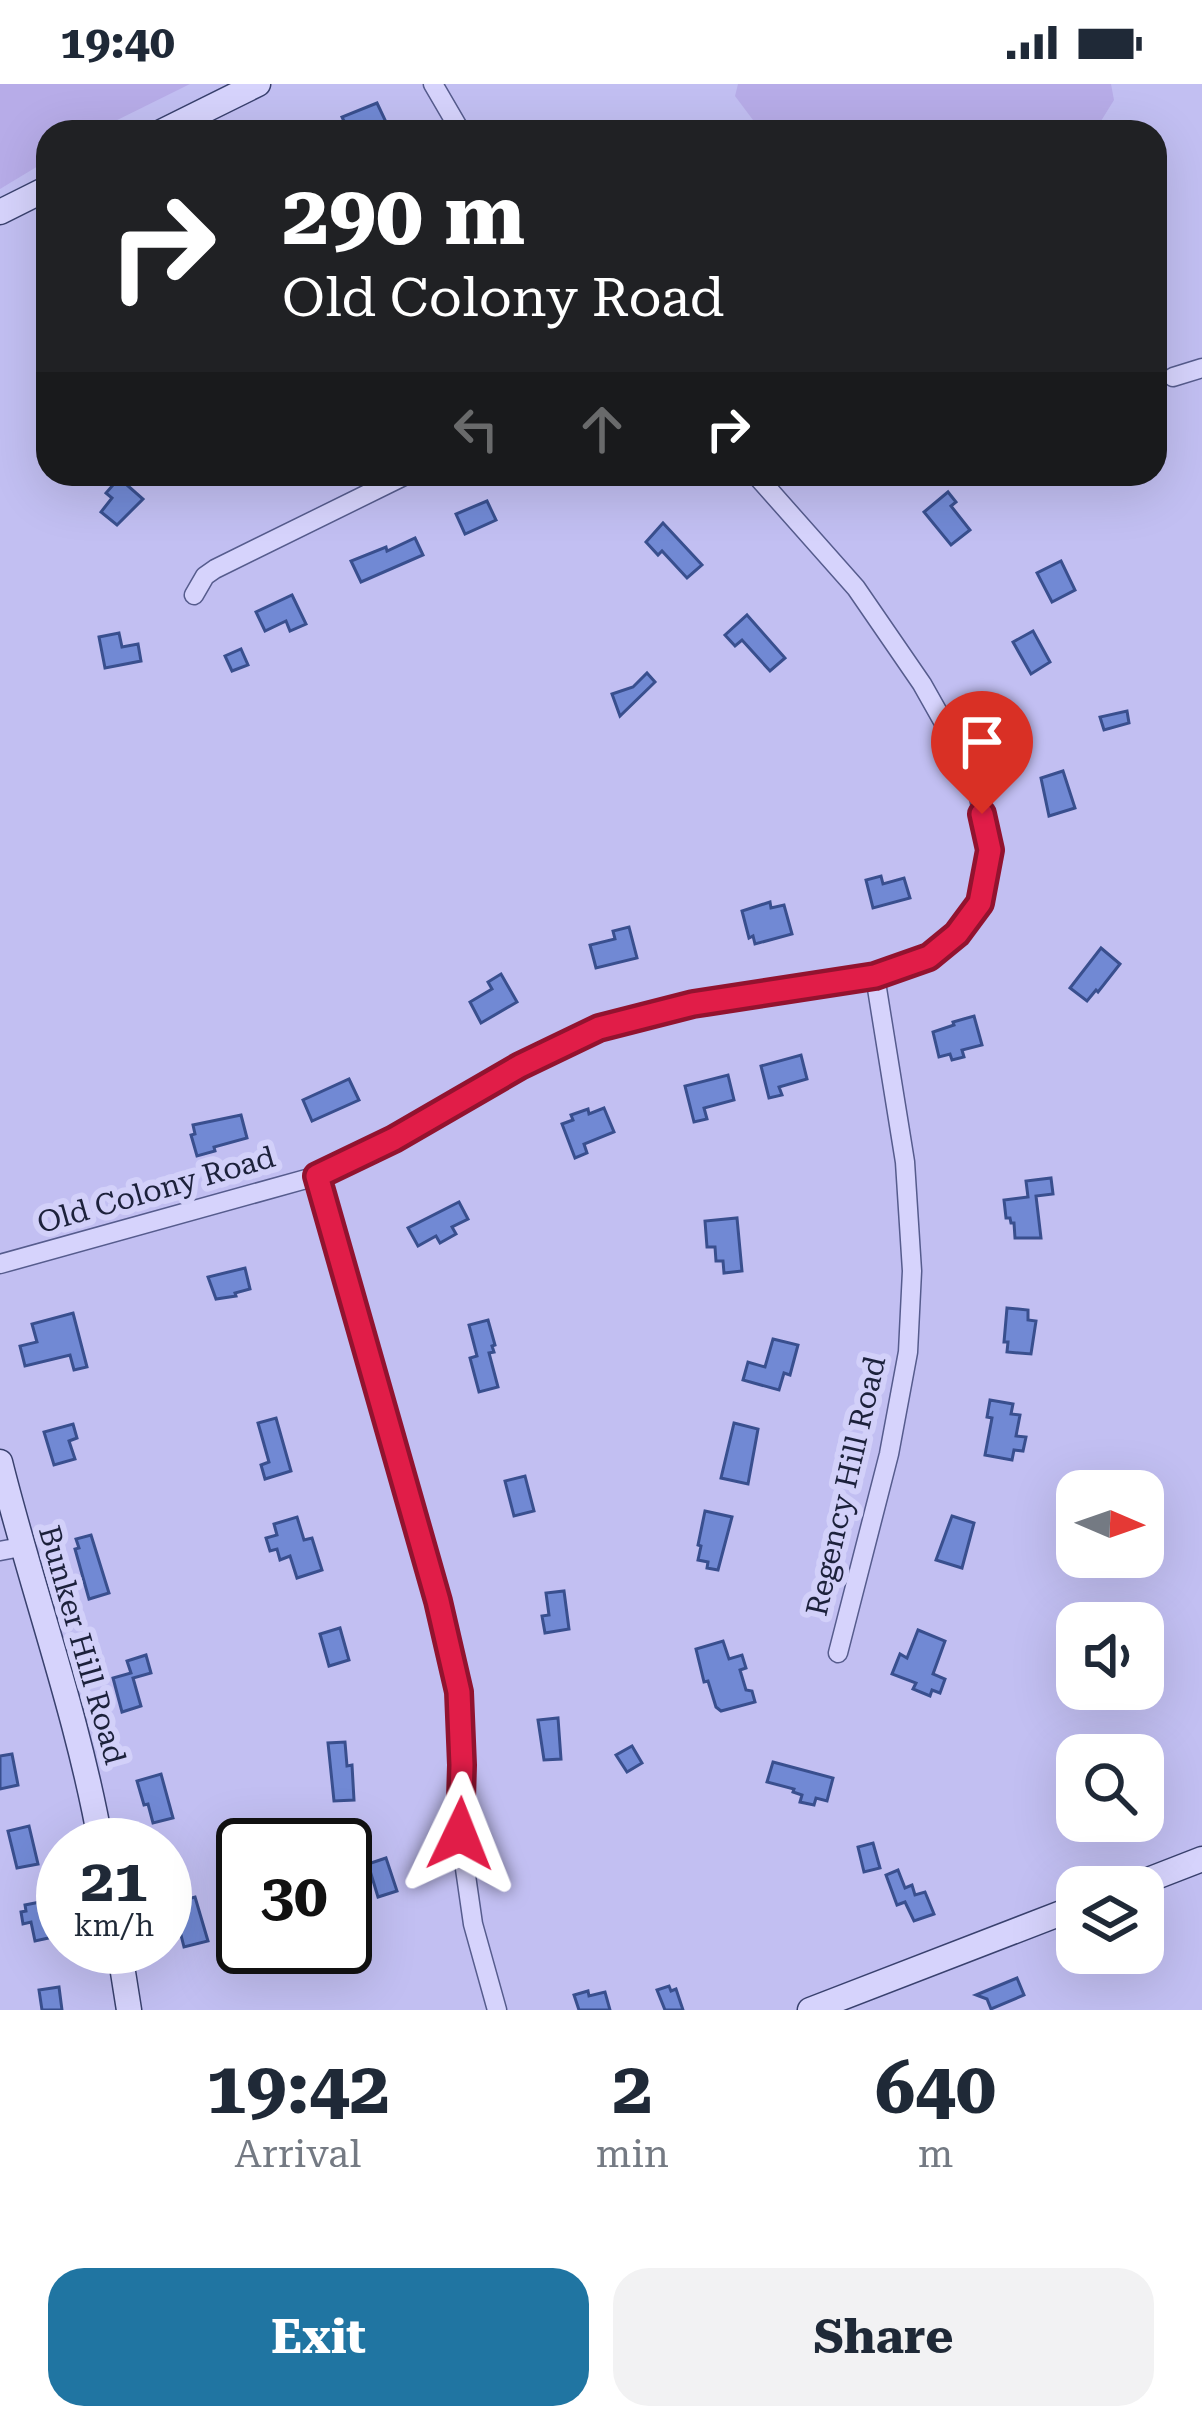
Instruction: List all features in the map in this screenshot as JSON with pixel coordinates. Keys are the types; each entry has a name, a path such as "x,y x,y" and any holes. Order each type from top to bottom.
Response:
{"street":[{"path":"185,120 258,84"},
{"path":"433,84 454,120"},
{"path":"0,212 36,194"},
{"path":"1173,377 1202,368"},
{"path":"194,595 205,575 385,486"},
{"name":"Old Colony Road","path":"0,1264 317,1176 599,1028 693,1004 875,976 929,957 957,934 980,903 990,850 975,778 922,684 856,588 766,486"},
{"name":"Regency Hill Road","path":"838,1652 889,1454 908,1352 912,1271 905,1162 875,976"},
{"path":"317,1176 438,1601 459,1692 460,1834 473,1924 497,2010"},
{"name":"Bunker Hill Road","path":"0,1462 10,1549 90,1783 96,1818"},
{"path":"1164,1874 1202,1859"},
{"path":"810,2010 1056,1915"},
{"path":"123,1974 129,2010"}],"shaded area":[{"path":"0,84 190,84 117,120 36,120 36,167 0,189"},
{"path":"738,84 1111,84 1114,100 1102,120 753,120 735,96"}],"building":[{"path":"377,103 385,120 343,120"},
{"path":"112,486 128,486 143,499 117,525 101,512 112,498 106,493"},
{"path":"948,492 956,502 951,506 970,530 951,545 924,512"},
{"path":"487,501 496,520 465,534 456,514"},
{"path":"663,523 702,565 687,578 662,551 658,555 646,542"},
{"path":"415,538 423,555 361,582 351,561"},
{"path":"1061,561 1075,590 1052,602 1037,573"},
{"path":"292,595 306,624 290,631 286,621 265,631 256,612"},
{"path":"747,615 785,658 770,671 742,640 735,646 725,635"},
{"path":"1033,631 1050,662 1031,674 1013,642"},
{"path":"119,633 122,647 138,644 141,661 105,668 99,637"},
{"path":"241,649 248,665 232,671 225,656"},
{"path":"647,673 655,682 620,716 612,694 633,687"},
{"path":"1127,711 1129,723 1104,730 1100,717"},
{"path":"1063,771 1075,808 1049,816 1041,778"},
{"path":"881,876 883,884 904,878 910,898 873,908 866,880"},
{"path":"770,902 771,908 784,905 792,934 755,944 742,911"},
{"path":"629,927 637,958 596,968 590,945 615,939 613,931"},
{"path":"1101,948 1120,964 1087,1001 1070,988"},
{"path":"501,974 517,1002 481,1023 470,1002 492,989 488,982"},
{"path":"974,1016 982,1045 962,1050 964,1057 939,1057 933,1032"},
{"path":"801,1055 807,1079 779,1087 782,1095 769,1098 761,1066"},
{"path":"728,1075 734,1100 704,1108 707,1119 694,1122 685,1086"},
{"path":"349,1079 359,1100 312,1121 303,1100"},
{"path":"604,1108 614,1132 584,1144 587,1153 575,1158 562,1124 573,1120 571,1115"},
{"path":"241,1115 247,1138 197,1156 193,1125"},
{"path":"1051,1178 1053,1194 1036,1196 1041,1238 1015,1238 1004,1200 1028,1197 1026,1181"},
{"path":"459,1202 468,1219 452,1227 456,1234 440,1243 436,1236 418,1246 408,1228"},
{"path":"737,1218 742,1271 724,1273 723,1261 716,1261 715,1247 707,1247 705,1221"},
{"path":"245,1268 250,1289 216,1299 208,1277"},
{"path":"1007,1308 1028,1310 1028,1320 1036,1321 1031,1354 1007,1352"},
{"path":"73,1313 87,1367 74,1370 70,1355 25,1366 20,1346 37,1342 32,1324"},
{"path":"488,1320 495,1345 489,1353 498,1387 479,1392 470,1358 477,1356 469,1325"},
{"path":"773,1339 798,1345 790,1375 784,1373 779,1390 743,1380 748,1362 765,1367"},
{"path":"990,1400 1013,1404 1011,1414 1020,1415 1016,1436 1026,1437 1023,1451 1014,1450 1012,1460 985,1455 992,1418 987,1417"},
{"path":"276,1418 291,1471 265,1479 261,1465 269,1462 258,1423"},
{"path":"734,1423 758,1429 748,1484 721,1478"},
{"path":"73,1424 77,1438 69,1441 75,1459 54,1465 44,1432"},
{"path":"525,1476 534,1511 514,1516 505,1481"},
{"path":"705,1511 732,1517 718,1570 698,1560"},
{"path":"952,1516 974,1523 962,1568 936,1560"},
{"path":"297,1517 304,1540 312,1538 322,1570 297,1578 290,1556 280,1560 277,1549 270,1551 266,1538 277,1535 274,1524"},
{"path":"91,1535 109,1593 89,1599 75,1549 79,1548 76,1539"},
{"path":"564,1591 569,1629 545,1633 546,1593"},
{"path":"340,1628 349,1660 329,1666 320,1634"},
{"path":"918,1630 945,1641 933,1674 945,1679 940,1693 932,1690 930,1696 913,1689 916,1683 892,1674 900,1654 907,1658"},
{"path":"723,1641 729,1659 742,1655 746,1668 740,1670 755,1702 721,1711 708,1681 704,1682 696,1649"},
{"path":"146,1655 151,1673 133,1678 141,1706 122,1712 113,1678 131,1673 127,1661"},
{"path":"558,1718 561,1759 544,1760 538,1720"},
{"path":"345,1742 354,1800 334,1801 328,1743"},
{"path":"632,1746 642,1763 627,1772 616,1755"},
{"path":"12,1754 18,1785 0,1789 0,1756"},
{"path":"773,1762 833,1778 827,1801 800,1802 802,1795 794,1789 767,1782"},
{"path":"161,1774 173,1818 152,1818 137,1781"},
{"path":"29,1826 36,1864 17,1868 8,1831"},
{"path":"873,1843 880,1868 864,1872 858,1847"},
{"path":"386,1858 397,1891 378,1897 372,1863"},
{"path":"898,1870 905,1888 912,1885 915,1895 925,1892 934,1914 914,1921 905,1902 897,1905 886,1875"},
{"path":"192,1898 208,1941 192,1945"},
{"path":"36,1903 36,1941 31,1922 23,1924 25,1905"},
{"path":"1017,1978 1024,1995 991,2009 987,1999 976,1995"},
{"path":"669,1986 671,1991 676,1989 683,2010 665,2010 657,1990"},
{"path":"59,1987 62,2010 42,2010 39,1990"},
{"path":"588,1991 589,1996 605,1992 610,2010 579,2010 574,1995"}],"route":[{"path":"460,1834 459,1692 438,1601 317,1176 599,1028 693,1004 875,976 929,957 957,934 980,903 990,850 982,814"}]}
